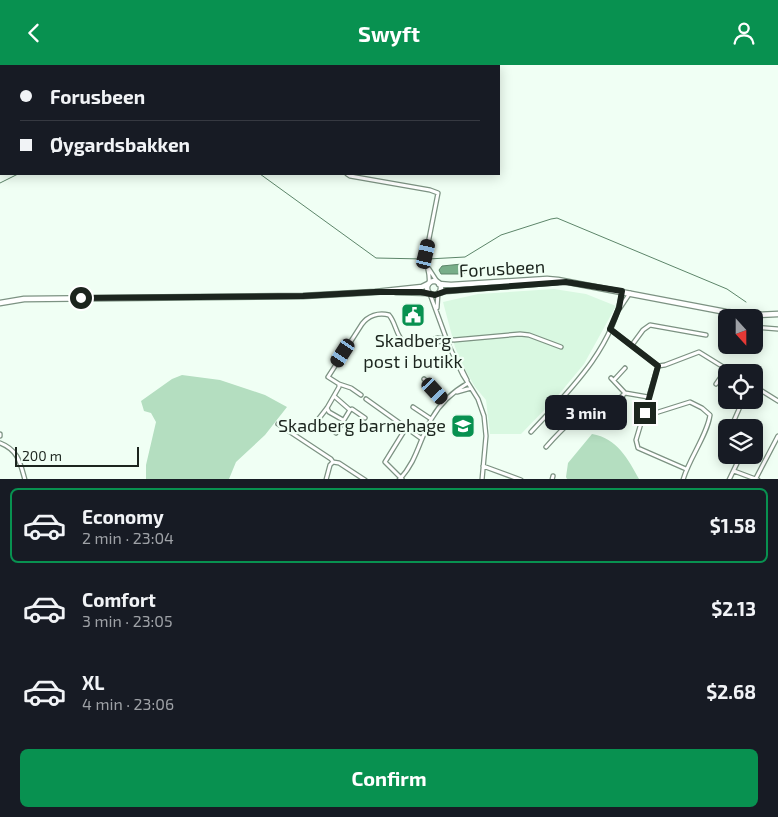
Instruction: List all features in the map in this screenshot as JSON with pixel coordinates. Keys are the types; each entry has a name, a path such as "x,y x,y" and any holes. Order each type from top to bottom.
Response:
{"main road":[{"name":"Forusbeen","path":"0,303 24,299 303,296 422,287 432,282 450,285 547,279 622,291 732,313 778,314"},
{"name":"Forusbeen","path":"375,292 429,293 435,295 446,291 566,282"},
{"name":"Forusbeen","path":"438,283 440,290 438,293"},
{"path":"429,284 427,287 429,293"}],"street":[{"path":"348,175 438,193 425,261 428,268 429,284"},
{"name":"Forusbeen","path":"428,268 438,283"},
{"path":"619,308 622,291"},
{"path":"429,293 447,340 484,416 486,444 482,479"},
{"path":"438,293 436,303 439,316"},
{"path":"531,431 591,364 619,308 630,293"},
{"path":"361,395 328,377 362,324 371,317 384,314 389,315 400,338 404,342 438,342 520,334 530,335 561,347"},
{"path":"632,345 647,326 650,325 706,335"},
{"path":"763,328 778,329"},
{"path":"610,329 658,366 699,352 720,364"},
{"path":"658,366 636,440 638,448 686,469"},
{"path":"625,368 613,379 625,393 648,397"},
{"path":"424,379 445,401"},
{"path":"406,428 385,462 401,479 413,461 431,419 445,401 468,383"},
{"path":"317,421 327,408 339,384"},
{"path":"454,393 472,388"},
{"path":"763,392 778,401"},
{"path":"546,447 561,430 584,412 592,411 605,414 625,393"},
{"path":"334,396 350,410 352,409 365,418"},
{"path":"366,399 422,439"},
{"path":"645,413 652,414 690,402 710,415 708,424 683,479"},
{"path":"413,407 431,419"},
{"path":"327,408 343,420"},
{"path":"336,433 350,410"},
{"path":"278,424 333,462 339,463 365,479"},
{"path":"734,471 756,479 778,436"},
{"path":"0,443 16,453 20,459 25,479"},
{"path":"326,479 330,465 333,462"},
{"path":"729,479 737,464"},
{"path":"483,466 521,479"}],"shaded area":[{"path":"462,264 467,266 468,270 464,274 441,274 439,270 442,266"},
{"path":"554,289 586,294 616,306 584,364 555,399 521,434 490,434 486,400 475,387 463,366 455,347 443,302 478,294"},
{"path":"182,375 220,380 265,395 287,407 265,435 236,462 229,479 146,479 146,465 156,422 151,413 144,411 141,401 172,379"},
{"path":"592,434 601,436 615,445 626,457 639,479 567,479 568,463"}],"waterway":[{"path":"0,183 16,175"},
{"path":"261,175 376,258 424,259"},
{"path":"428,259 465,257 501,235 557,218 727,289 746,302"}],"place":[{"name":"Skadberg post i butikk","path":"413,315"},
{"name":"Skadberg barnehage","path":"463,426"}],"route":[{"path":"81,298 303,296 375,292 421,292 435,295 446,291 566,282 622,291 619,308 610,329 658,366 645,413"}]}
